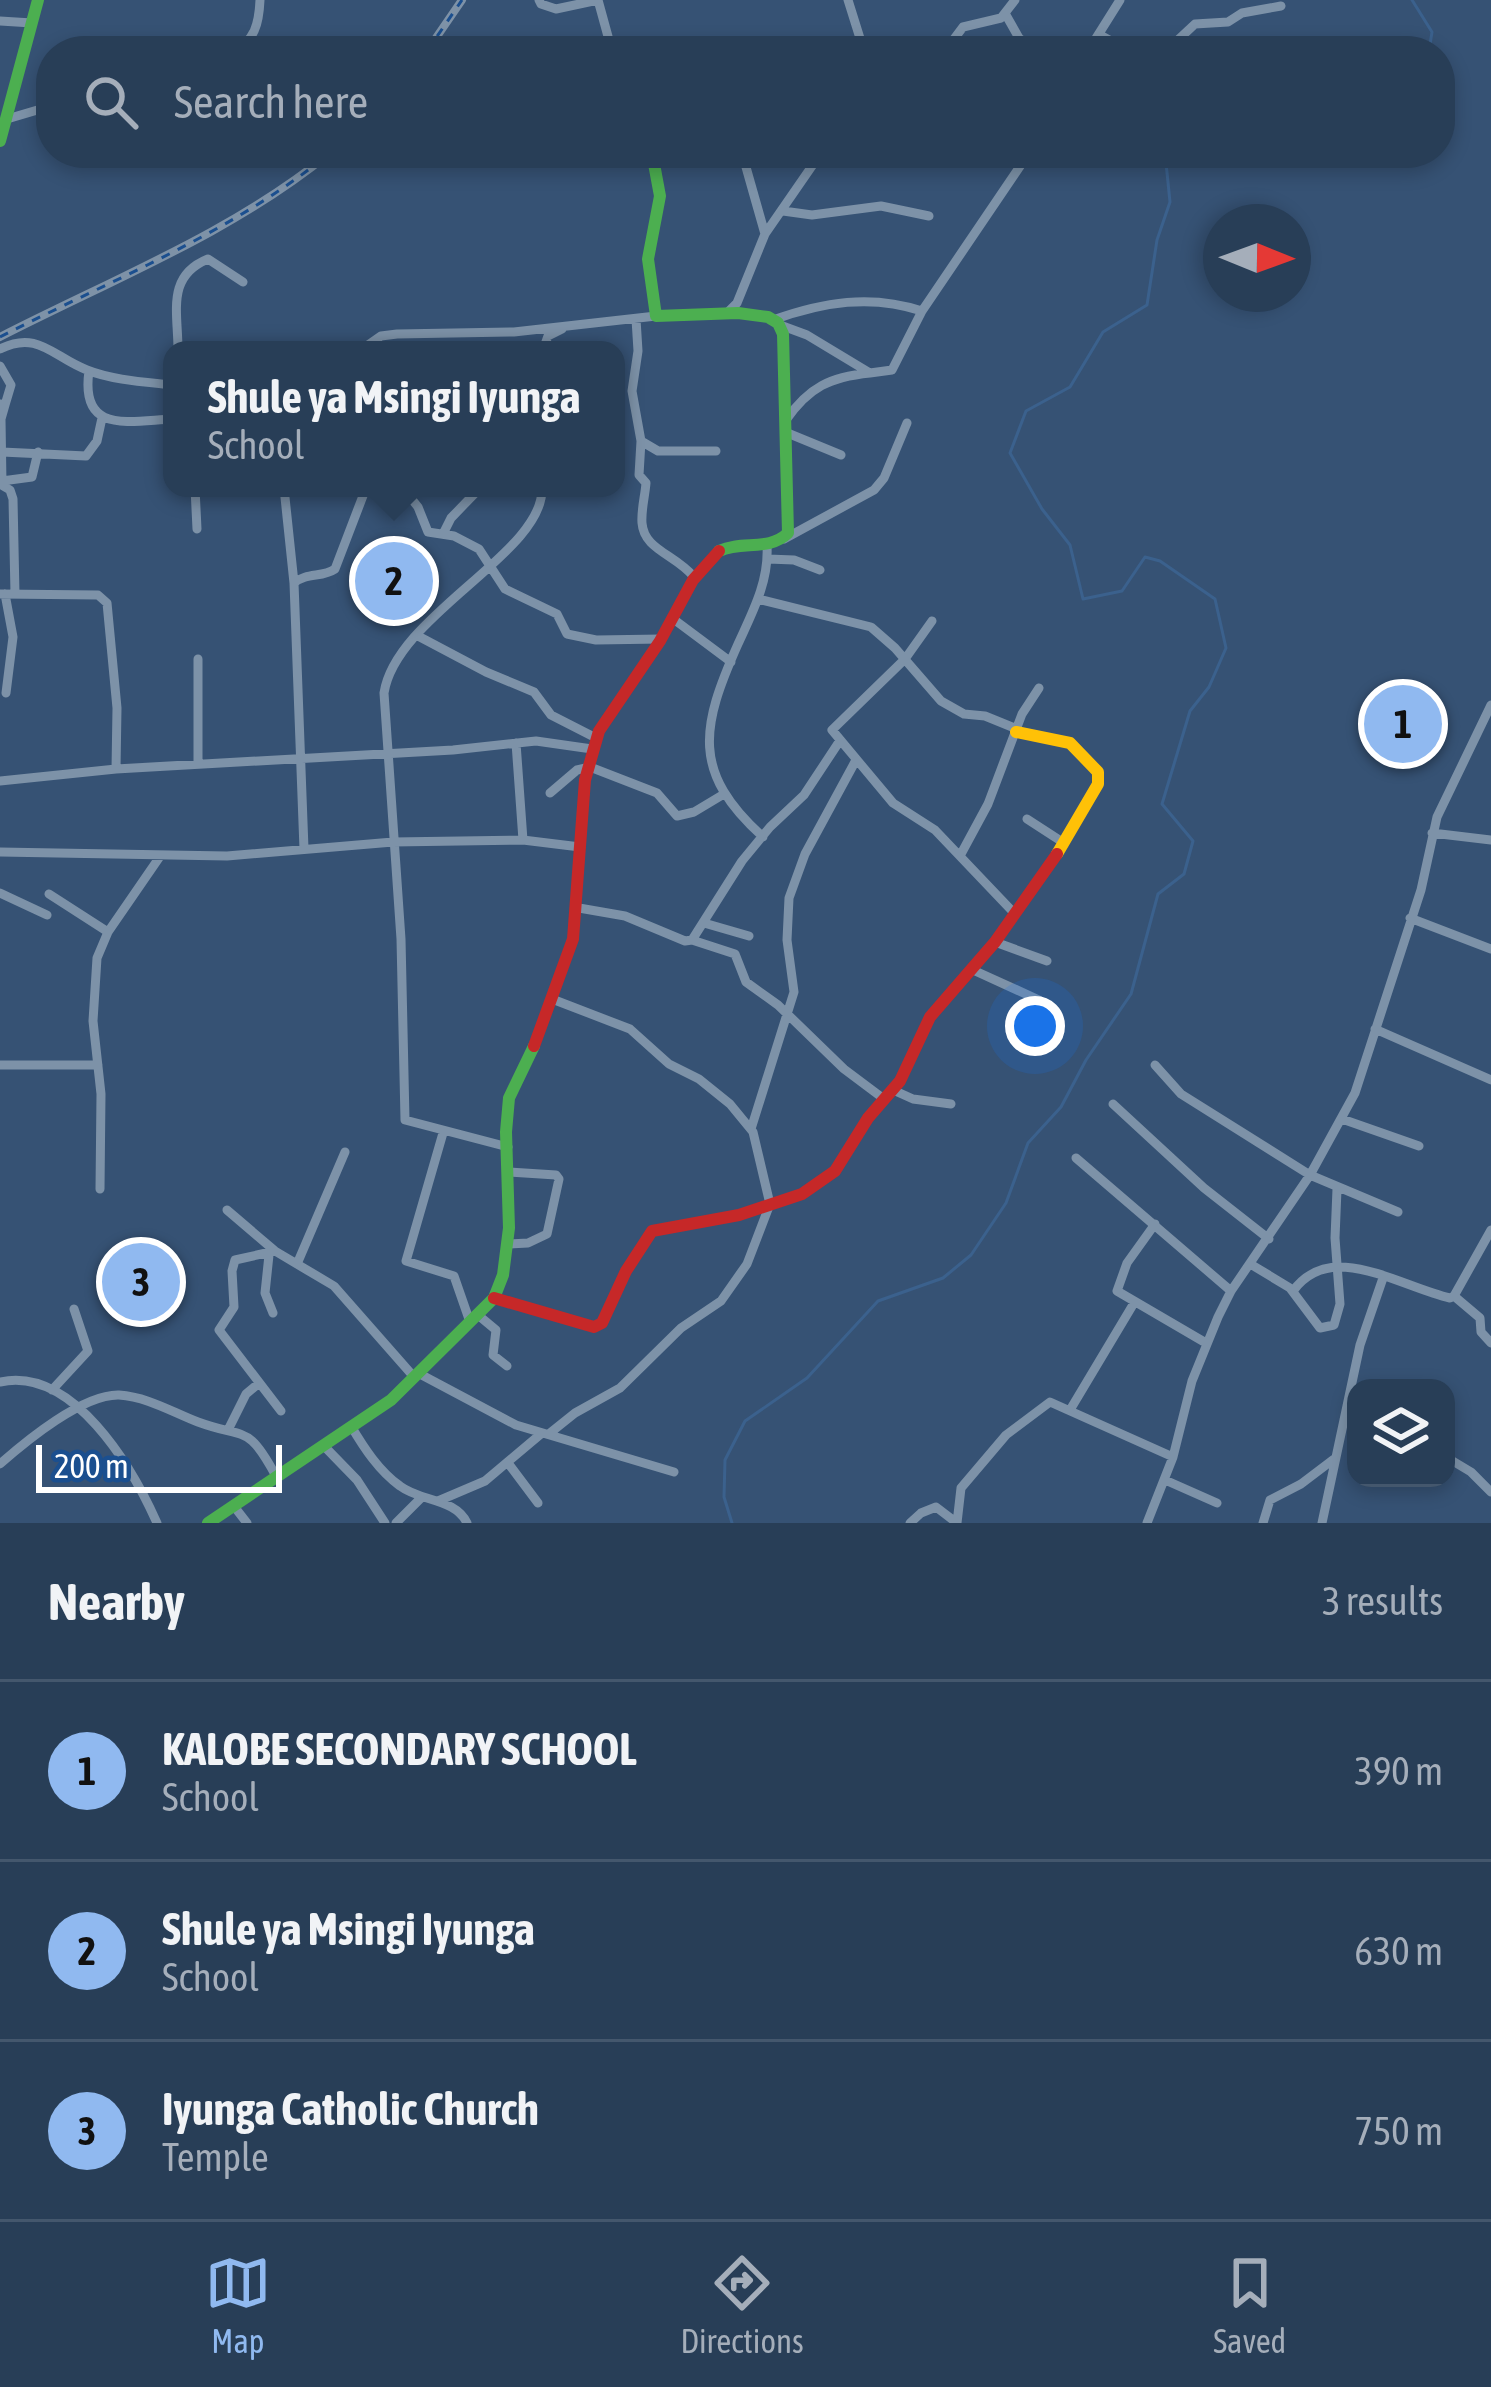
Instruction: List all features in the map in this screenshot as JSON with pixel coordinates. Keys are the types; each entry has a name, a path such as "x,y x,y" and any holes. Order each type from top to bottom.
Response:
{"street":[{"path":"0,141 38,0"},
{"path":"252,36 260,0"},
{"path":"539,0 556,9 599,0 608,36"},
{"path":"848,0 859,36"},
{"path":"957,36 964,27 1006,15 1015,0"},
{"path":"1103,36 1100,34 1120,0"},
{"path":"1182,36 1195,24 1228,22 1242,13 1281,6"},
{"path":"1006,15 1018,36"},
{"path":"0,21 32,22"},
{"path":"7,119 36,110"},
{"path":"654,168 660,202 648,259 656,316"},
{"path":"746,168 765,234"},
{"path":"728,312 737,303 765,234 811,168"},
{"path":"784,427 814,388 834,378 884,374 895,368 922,311 1019,168"},
{"path":"783,211 812,215 881,206 929,216"},
{"path":"178,341 179,285 186,271 208,259 243,282"},
{"path":"777,323 818,306 872,300 922,311"},
{"path":"374,341 397,334 471,334 728,312 807,335 870,373"},
{"path":"636,319 633,399 641,441 638,470 646,483 642,515 646,538 652,547 681,561 694,577"},
{"path":"777,323 784,341 790,500 784,538"},
{"path":"546,341 567,326"},
{"path":"0,349 29,341 89,371 163,383"},
{"path":"0,366 11,380 3,404 2,483 13,499 14,542 7,594 13,637 6,693"},
{"path":"89,371 88,399 103,418 163,419"},
{"path":"2,452 86,456 97,441 103,418"},
{"path":"763,837 740,816 714,773 707,744 719,690 758,599 767,553 784,538 844,509 879,485 907,424"},
{"path":"784,427 841,455"},
{"path":"641,441 658,451 716,451"},
{"path":"2,483 32,477 38,452"},
{"path":"195,497 197,529"},
{"path":"285,497 294,583 304,849"},
{"path":"294,583 335,569 363,497"},
{"path":"413,497 428,532 479,549 506,590 556,614 567,634 596,640 661,639"},
{"path":"443,534 471,497"},
{"path":"508,1147 405,1120 401,939 386,753 386,680 395,662 450,599 493,568 541,497"},
{"path":"0,542 14,542"},
{"path":"208,1523 392,1400 494,1298 504,1278 509,1244 506,1111 510,1090 542,1030 579,908 580,847 594,743 608,712 661,639 694,577 723,549 767,553 820,570"},
{"path":"7,594 98,596 107,603 117,708 116,769"},
{"path":"494,1298 594,1328 602,1323 626,1271 652,1231 739,1215 802,1193 835,1171 889,1094 930,1017 995,942 1064,842 1100,775 1070,743 1016,731 949,706 871,626 758,599"},
{"path":"672,618 731,662"},
{"path":"932,621 905,659 832,730 893,803 930,825 1015,914"},
{"path":"418,636 534,692 551,716 594,743"},
{"path":"198,659 198,764"},
{"path":"961,854 1040,688"},
{"path":"1147,1523 1173,1457 1206,1343 1231,1291 1310,1175 1368,1060 1427,867 1432,833 1491,705"},
{"path":"692,940 734,873 805,795 839,742"},
{"path":"0,781 516,743 594,743"},
{"path":"516,743 523,840"},
{"path":"751,1129 795,980 787,940 789,898 805,854 856,760"},
{"path":"550,793 578,770 590,767 657,793 677,816 724,794"},
{"path":"1027,819 1064,842"},
{"path":"1432,833 1491,840"},
{"path":"0,852 244,855 393,842 523,840 580,847"},
{"path":"100,1189 95,975 100,945 161,855"},
{"path":"0,893 47,915"},
{"path":"49,894 108,932"},
{"path":"579,908 626,916 685,941 735,954 746,982 788,1014 830,1056 889,1094 951,1104"},
{"path":"1410,918 1491,949"},
{"path":"704,923 749,936"},
{"path":"995,942 1047,961"},
{"path":"973,970 1039,1000"},
{"path":"436,1502 476,1486 575,1413 620,1388 681,1328 721,1301 747,1264 770,1204 751,1129 716,1092 669,1064 635,1032 552,1000"},
{"path":"1376,1030 1491,1080"},
{"path":"0,1065 98,1065"},
{"path":"1155,1066 1181,1094 1310,1175 1398,1213"},
{"path":"1113,1104 1204,1188 1269,1239"},
{"path":"1342,1119 1419,1146"},
{"path":"443,1132 406,1261 454,1276 474,1318 496,1330 493,1355 506,1366"},
{"path":"298,1264 345,1151"},
{"path":"1076,1158 1231,1291"},
{"path":"509,1172 559,1179 547,1234 529,1243 509,1244"},
{"path":"1252,1265 1293,1291 1320,1328 1331,1327 1338,1320 1340,1304 1337,1189"},
{"path":"227,1210 272,1253 334,1286 416,1375 495,1417 674,1472"},
{"path":"1155,1224 1118,1281 1117,1291 1206,1343"},
{"path":"1454,1296 1491,1230"},
{"path":"272,1253 265,1292 273,1313"},
{"path":"272,1253 236,1260 233,1307 219,1330 281,1411"},
{"path":"1293,1291 1310,1273 1337,1263 1454,1296 1480,1318 1481,1332 1491,1343"},
{"path":"1322,1523 1360,1345 1383,1278"},
{"path":"1070,1410 1134,1303"},
{"path":"52,1390 88,1351 74,1309"},
{"path":"0,1382 28,1381 78,1408 104,1433 157,1523"},
{"path":"229,1428 246,1394 258,1384"},
{"path":"0,1464 78,1408 104,1396 122,1395 251,1437 276,1476"},
{"path":"910,1523 936,1508 957,1523 961,1488 1006,1436 1050,1402 1173,1457"},
{"path":"1343,1424 1347,1425"},
{"path":"351,1426 400,1486 459,1510 467,1523"},
{"path":"322,1445 357,1480 385,1523"},
{"path":"1263,1523 1270,1500 1334,1459"},
{"path":"1455,1462 1491,1492"},
{"path":"508,1463 538,1503"},
{"path":"1165,1480 1217,1503"},
{"path":"396,1523 422,1497"},
{"path":"233,1505 247,1523"}],"waterway":[{"path":"1412,0 1431,36"},
{"path":"732,1523 724,1497 725,1460 745,1421 807,1378 878,1301 943,1278 971,1255 1006,1203 1028,1143 1061,1107 1131,994 1158,894 1184,874 1193,841 1162,804 1190,711 1209,687 1226,648 1215,599 1160,561 1145,557 1122,591 1083,599 1070,545 1042,509 1010,453 1026,411 1070,387 1103,332 1147,305 1157,240 1170,202 1167,168"}],"railway":[{"path":"437,36 462,0"},
{"path":"0,337 170,254 310,168"}],"traffic: fast":[{"path":"0,141 38,0"},
{"path":"655,168 660,196 648,259 656,316 738,313 768,317 783,334 788,533 772,542 719,551"},
{"path":"208,1523 391,1400 494,1298 503,1275 509,1228 509,1098 534,1046"}],"traffic: slow":[{"path":"1016,732 1070,743 1098,772 1098,784 1057,854"}],"traffic: jam":[{"path":"534,1046 573,939 585,780 599,731 660,641 693,580 719,551"},
{"path":"494,1298 594,1327 602,1323 626,1271 652,1231 739,1215 802,1194 835,1171 868,1118 900,1081 930,1017 995,942 1057,854"}],"place":[{"name":"Shule ya Msingi Iyunga","path":"394,581"},
{"name":"KALOBE SECONDARY SCHOOL","path":"1403,724"},
{"name":"Iyunga Catholic Church","path":"141,1282"}]}
